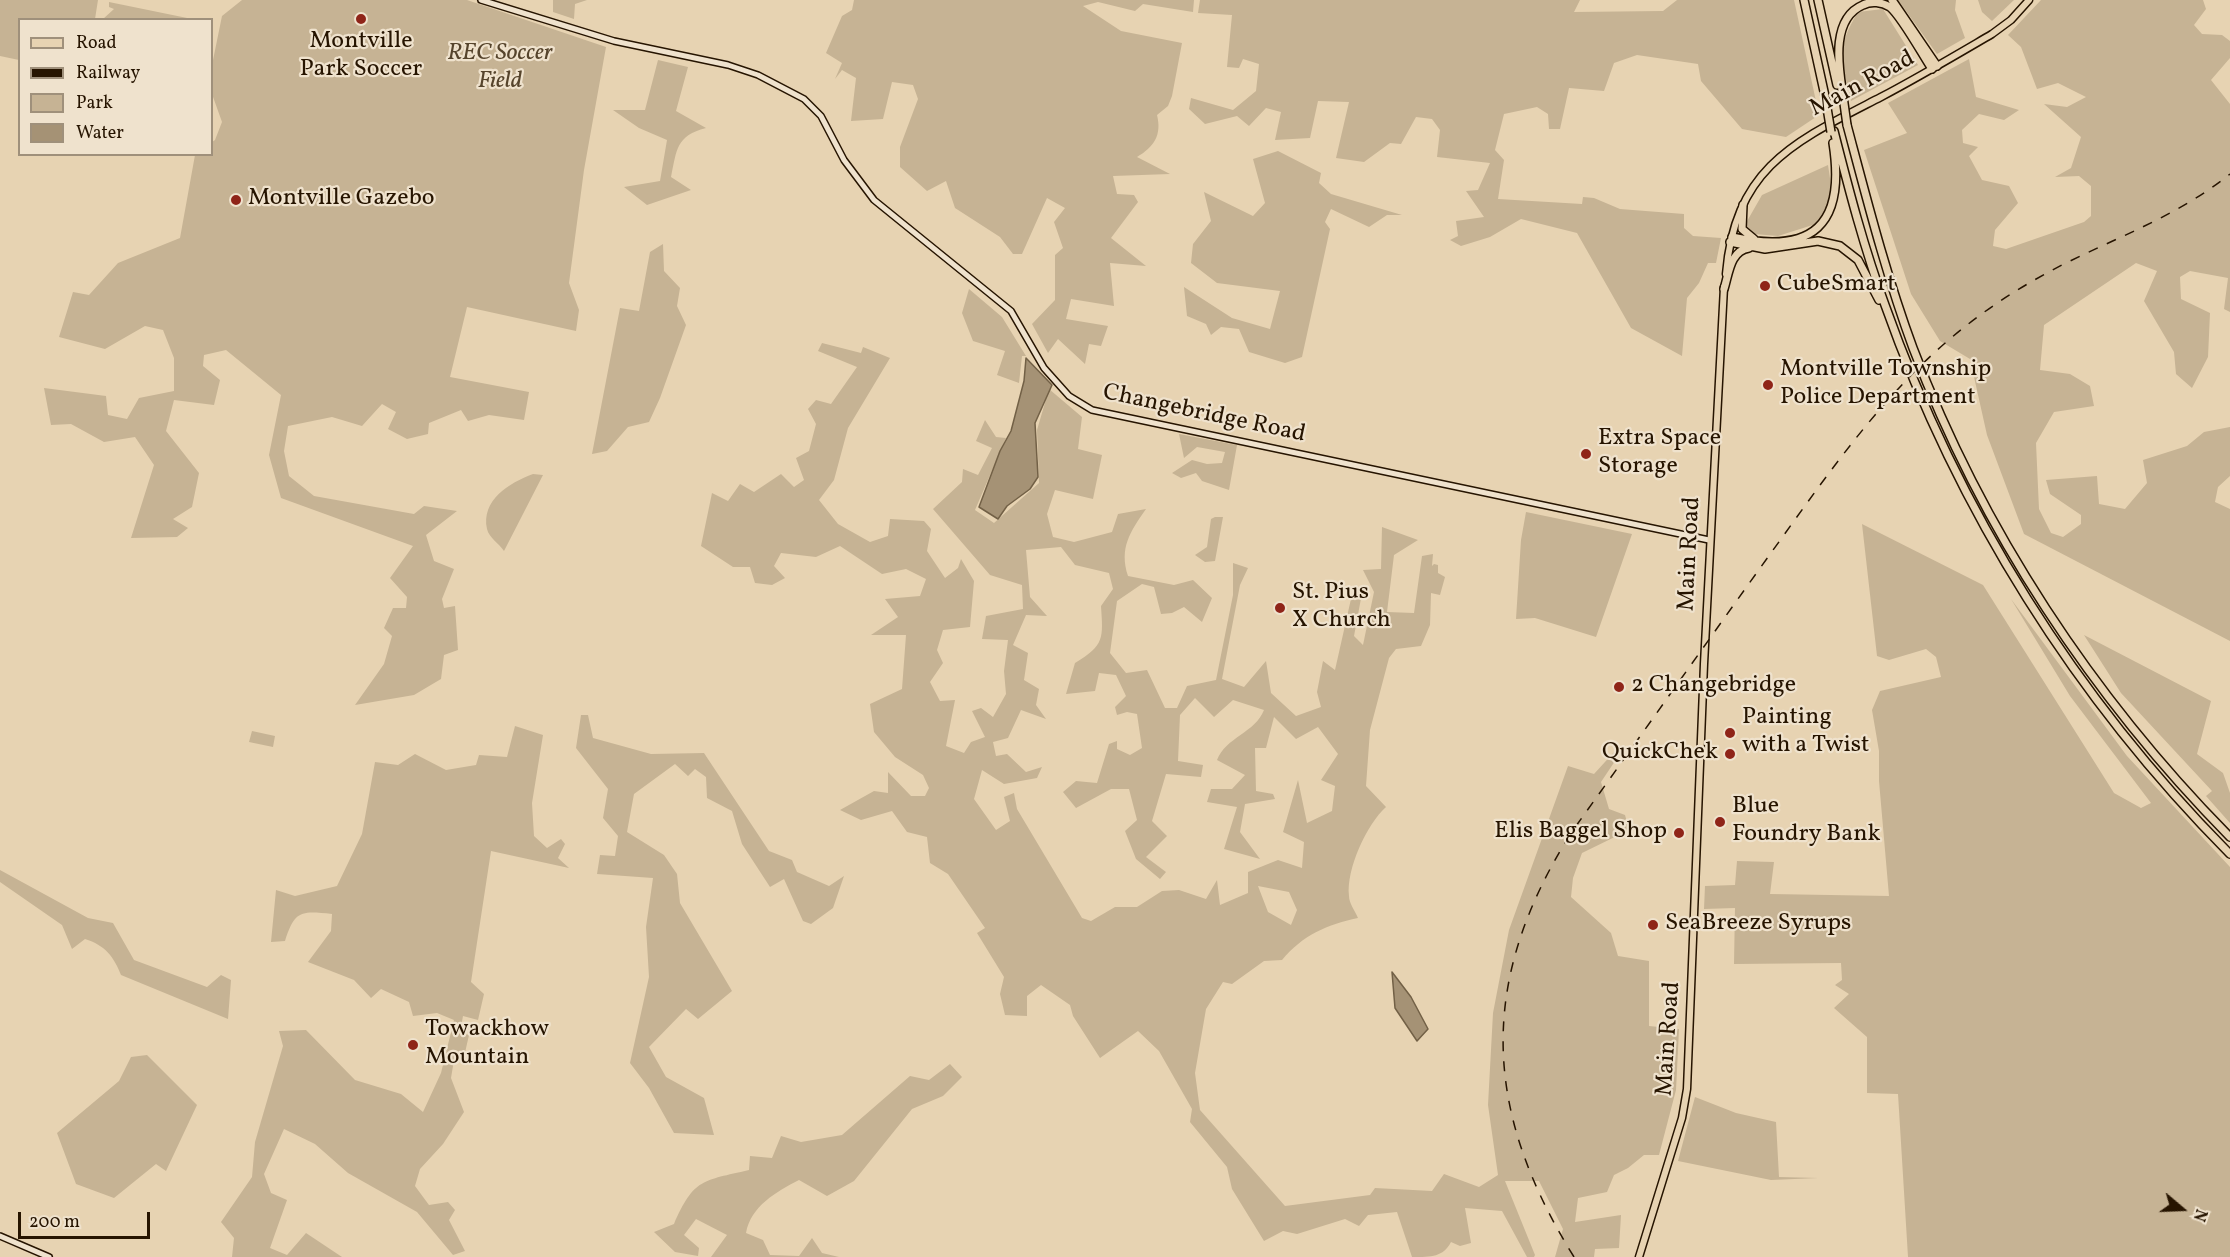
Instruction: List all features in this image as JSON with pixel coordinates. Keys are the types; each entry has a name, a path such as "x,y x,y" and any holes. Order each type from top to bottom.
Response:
{"highway":[{"path":"1731,239 1765,243 1809,234 1824,223 1831,212 1837,180 1832,132 1804,0"},
{"path":"1818,0 1847,125 1882,252 1913,347 1946,425 1986,507 2037,594 2094,677 2157,757 2230,837"},
{"path":"1893,0 1934,67"},
{"path":"1840,90 1841,33 1853,12 1867,3 1881,3 1893,10 1934,67"},
{"path":"1832,132 1868,256 1902,352"},
{"path":"1743,205 1742,229 1748,235 1765,243"},
{"path":"1731,239 1753,248"},
{"path":"1724,289 1734,257 1741,249 1771,249 1818,241 1835,244 1850,252 1865,271 1964,490 2041,621 2126,738 2181,803 2230,854"}],"main road":[{"name":"Changebridge Road","path":"481,0 614,41 735,67 804,99 821,116 844,160 874,200 1011,311 1044,368 1069,396 1092,410 1709,540"},
{"name":"Main Road","path":"1639,1257 1682,1118 1687,1089 1709,540 1724,289 1731,239 1743,205 1766,170 1797,141 1997,31 2029,0"},
{"path":"0,1236 49,1257"}],"green space":[{"path":"0,0 98,0 95,18 18,18 18,60 0,56"},
{"name":"REC Soccer Field","path":"242,0 467,0 606,47 584,170 569,283 579,310 576,331 467,307 450,377 529,392 524,420 489,415 468,421 461,410 429,423 428,434 407,439 388,429 396,412 382,404 362,426 332,417 288,426 284,451 289,476 314,496 414,514 424,506 457,511 426,535 434,561 454,569 442,599 444,608 455,606 458,650 444,655 441,679 414,695 355,705 384,664 392,636 384,628 393,608 406,608 407,597 390,578 413,546 281,498 269,455 281,395 226,350 204,355 203,366 220,380 214,405 174,400 166,431 199,473 192,507 173,519 188,528 177,537 131,538 154,465 135,437 104,442 71,424 51,425 44,388 106,396 108,415 127,419 139,398 174,391 174,358 163,330 145,326 105,349 59,337 73,292 89,295 118,263 180,238 195,156 213,156 213,141 222,122 213,97 213,60 222,16"},
{"path":"553,0 587,0 575,4 574,19 553,12"},
{"path":"854,0 1194,0 1193,12 1143,4 1135,11 1098,2 1083,6 1121,31 1182,43 1172,96 1168,106 1157,115 1158,129 1155,140 1137,157 1170,174 1113,176 1117,194 1134,195 1138,202 1111,238 1146,266 1110,263 1114,306 1071,299 1066,319 1108,326 1101,346 1089,344 1085,364 1058,339 1048,353 1032,324 1055,300 1055,255 1063,248 1054,222 1065,208 1047,198 1022,254 1013,254 1000,237 955,208 946,181 927,191 900,167 900,147 918,99 913,85 892,82 883,119 851,121 856,78 842,70 835,79 842,63 826,53 842,16 852,10"},
{"path":"1200,0 1580,0 1574,12 1663,11 1677,0 1794,0 1819,115 1786,137 1742,129 1701,81 1698,64 1637,55 1614,63 1604,91 1569,88 1560,129 1549,129 1548,114 1537,107 1504,114 1495,150 1504,160 1498,199 1582,204 1583,197 1594,198 1620,209 1684,214 1684,228 1693,236 1721,238 1716,263 1708,263 1699,283 1687,298 1682,356 1631,328 1577,233 1521,219 1490,237 1461,246 1450,240 1458,236 1456,221 1484,217 1466,191 1478,190 1490,163 1437,157 1440,130 1432,119 1416,117 1401,144 1390,143 1364,162 1336,158 1349,102 1318,101 1310,138 1275,140 1281,112 1266,108 1249,126 1237,116 1205,124 1189,109 1191,98 1233,110 1256,91 1259,64 1243,59 1239,68 1227,67 1232,15 1198,13"},
{"path":"1898,0 1956,0 1955,10 1965,38 1937,54"},
{"path":"1978,0 2014,0 1992,21 1982,12"},
{"path":"2041,0 2203,0 2206,9 2194,25 2202,34 2222,35 2230,41 2230,58 2211,80 2230,104 2230,312 2224,309 2228,278 2190,271 2180,277 2181,299 2210,313 2208,357 2192,388 2176,374 2174,352 2144,301 2157,271 2136,263 2044,325 2040,370 2070,374 2090,386 2094,406 2054,412 2036,443 2039,509 2051,533 2063,537 2081,524 2081,515 2050,494 2046,480 2097,476 2099,504 2125,509 2147,483 2143,460 2187,446 2204,432 2230,427 2230,476 2218,487 2215,502 2230,509 2230,641 2024,534 1987,435 1970,359 1940,341 1911,294 1864,150 1907,133 1888,103 1969,59 1976,97 2019,110 2004,120 1979,114 1962,130 1963,143 1978,147 1969,156 1982,180 2009,186 2018,203 1995,230 1993,246 2006,249 2084,222 2091,216 2091,186 2079,176 2055,177 2071,168 2081,137 2044,104 2067,107 2086,97 2058,83 2037,89 2021,47 2008,35"},
{"path":"109,2 187,18 104,18 114,9 109,7"},
{"path":"1883,9 1918,65 1851,101 1842,55 1846,36 1858,12"},
{"path":"658,60 688,67 676,111 706,128 696,131 683,140 675,159 671,177 691,190 647,205 624,187 660,181 667,140 639,128 613,110 645,110"},
{"path":"1278,151 1321,173 1319,183 1331,194 1402,215 1387,215 1369,227 1331,209 1325,222 1330,229 1302,357 1285,363 1249,352 1239,329 1221,327 1211,335 1206,324 1187,316 1184,287 1232,318 1270,329 1280,291 1217,283 1191,263 1193,244 1211,221 1204,192 1253,216 1265,203 1253,159"},
{"path":"1828,165 1833,198 1819,223 1778,236 1754,234 1739,250 1746,223 1762,195"},
{"path":"663,244 664,271 680,288 677,306 686,325 649,422 628,427 607,451 592,454 620,308 639,311 650,252"},
{"path":"969,289 1002,317 1026,356 1022,356 1019,383 997,375 1005,351 973,341 962,313"},
{"path":"822,343 861,353 863,347 890,358 848,428 834,480 819,500 838,524 870,542 888,536 890,519 924,521 931,529 927,551 945,578 958,568 961,559 974,581 970,627 943,630 937,650 943,663 930,682 940,701 955,700 946,746 964,753 971,742 985,737 972,711 981,708 993,717 1006,694 1004,671 1008,640 982,639 986,616 1023,609 1022,585 990,575 933,509 962,482 963,469 978,475 992,448 976,441 985,420 996,437 1006,438 975,510 994,523 1039,483 1037,430 1049,389 1082,417 1078,449 1102,455 1093,499 1055,490 1047,514 1053,537 1074,542 1112,532 1118,514 1146,509 1128,541 1125,557 1128,576 1174,585 1193,580 1212,598 1202,622 1184,607 1172,613 1161,614 1154,587 1142,584 1117,601 1110,653 1126,673 1147,670 1165,708 1177,708 1187,686 1216,680 1233,595 1233,563 1248,568 1240,585 1222,679 1244,687 1266,661 1271,693 1296,716 1321,707 1317,692 1323,661 1335,670 1353,590 1362,593 1354,636 1363,645 1374,592 1363,570 1381,569 1382,527 1418,540 1394,555 1387,612 1414,613 1422,556 1433,554 1432,566 1438,565 1438,573 1445,577 1440,595 1431,593 1430,625 1421,646 1396,649 1389,658 1370,730 1366,786 1386,807 1372,824 1354,860 1349,899 1358,918 1316,932 1298,944 1282,960 1264,961 1232,984 1223,982 1206,1009 1195,1073 1200,1110 1285,1206 1370,1195 1375,1188 1432,1191 1444,1174 1479,1187 1498,1175 1488,1105 1493,1013 1509,930 1568,766 1594,774 1615,751 1619,755 1601,782 1609,809 1625,815 1629,830 1582,853 1573,878 1571,897 1611,933 1618,956 1649,961 1649,1026 1679,1029 1676,1090 1659,1155 1644,1155 1628,1168 1614,1175 1607,1192 1578,1198 1575,1222 1621,1215 1619,1248 1595,1249 1594,1257 1555,1257 1563,1229 1539,1181 1505,1181 1534,1257 1527,1257 1502,1211 1465,1208 1471,1243 1460,1246 1451,1242 1444,1251 1431,1256 1412,1257 1397,1212 1368,1215 1359,1226 1345,1219 1297,1234 1283,1231 1264,1241 1232,1189 1227,1167 1190,1122 1192,1109 1159,1051 1138,1031 1100,1058 1073,1016 1070,1005 1041,985 1027,996 1027,1016 1005,1015 1000,994 1004,977 977,933 985,928 948,874 930,863 927,837 907,832 892,811 861,820 840,810 874,791 888,793 888,772 911,796 925,796 929,788 923,775 895,757 874,732 870,704 902,689 906,635 871,635 898,617 885,599 920,596 926,579 906,569 882,574 840,546 816,557 781,553 774,566 785,578 772,585 755,583 750,567 733,567 701,546 712,493 728,501 740,484 754,492 781,474 794,487 804,480 796,458 809,451 816,424 808,409 816,400 831,404 857,367 818,351","holes":["1061,547 1075,565 1109,573 1113,589 1101,606 1100,640 1092,651 1075,663 1066,694 1095,691 1099,673 1116,675 1126,696 1115,707 1117,715 1127,712 1137,714 1142,748 1130,755 1117,749 1117,741 1109,744 1097,783 1076,781 1063,792 1076,808 1111,789 1129,789 1137,820 1125,831 1136,859 1160,879 1166,872 1146,857 1167,836 1152,821 1166,774 1201,777 1203,765 1178,761 1180,715 1195,698 1214,717 1233,700 1264,710 1260,718 1227,746 1217,760 1245,775 1232,789 1211,789 1207,802 1237,807 1224,849 1260,859 1240,832 1245,804 1275,799 1273,794 1256,791 1255,748 1266,748 1274,717 1296,739 1318,727 1338,754 1321,780 1335,786 1332,811 1307,823 1298,780 1283,832 1304,842 1302,868 1278,860 1248,872 1248,893 1220,905 1217,880 1206,899 1179,890 1162,891 1137,907 1115,907 1091,921 1082,918 1017,809 1014,793 1004,797 1010,821 996,830 974,799 982,770 1004,784 1037,778 1042,767 1026,772 1007,754 996,756 993,742 1008,738 1021,710 1046,719 1036,705 1039,689 1024,680 1028,653 1013,645 1026,615 1047,616 1030,597 1026,550","1258,886 1289,892 1297,910 1291,925 1268,912"]},
{"path":"1179,434 1237,445 1229,490 1202,481 1196,473 1181,478 1172,473 1192,460 1207,464 1222,463 1225,452 1197,447 1184,458"},
{"path":"533,474 543,475 504,551 488,532 486,519 488,509 506,488"},
{"path":"1526,512 1632,534 1596,637 1535,618 1516,619 1521,540"},
{"path":"1223,517 1215,561 1205,562 1195,555 1207,547 1211,519"},
{"path":"1862,524 1983,585 2114,793 2141,808 2151,803 2070,696 2011,599 2127,756 2230,867 2230,1257 1908,1257 1898,1094 1867,1093 1867,1037 1834,1008 1849,994 1835,985 1842,980 1841,963 1734,964 1735,908 1704,909 1705,886 1735,885 1737,861 1774,862 1770,894 1889,896 1879,781 1879,751 1872,710 1880,691 1941,677 1936,657 1926,649 1889,660 1877,656"},
{"path":"2084,635 2211,701 2197,754 2223,773 2230,793 2230,823 2206,796 2212,791 2121,693"},
{"path":"581,715 588,715 593,738 651,754 704,753 769,851 792,860 797,872 829,886 844,876 833,908 811,924 803,921 784,879 770,887 742,844 732,811 707,798 706,777 695,769 688,776 675,764 634,794 627,832 664,855 677,874 680,903 732,991 698,1019 686,1009 649,1047 666,1077 704,1098 714,1135 674,1133 649,1088 630,1063 649,977 646,927 653,878 597,874 600,855 615,856 618,836 603,818 608,789 576,748"},
{"path":"515,726 543,735 532,803 534,836 547,848 561,839 565,844 558,858 569,868 491,851 471,982 484,994 478,1020 463,1016 460,1032 469,1035 464,1057 455,1054 451,1078 464,1112 443,1144 420,1169 415,1186 429,1205 448,1202 455,1210 449,1220 465,1251 453,1255 417,1212 348,1173 315,1144 284,1129 264,1174 271,1193 287,1200 270,1248 287,1255 306,1233 342,1257 232,1257 234,1238 221,1222 252,1177 255,1142 283,1046 279,1031 306,1030 355,1080 401,1094 423,1112 441,1073 454,1020 437,1013 413,1016 409,1002 381,989 371,998 354,980 308,962 331,931 332,914 306,913 301,915 292,923 285,941 271,942 276,890 295,896 337,886 362,834 375,762 398,765 415,754 446,770 476,765 479,755 507,757"},
{"path":"252,731 275,736 273,747 249,742"},
{"path":"0,870 88,918 113,923 134,960 207,987 221,975 231,980 228,1019 121,975 108,952 92,942 85,939 72,949 62,925 0,882"},
{"path":"147,1055 197,1105 166,1171 156,1164 114,1198 76,1184 57,1133 119,1081 131,1057"},
{"path":"950,1064 962,1077 943,1096 912,1109 854,1181 827,1196 799,1180 766,1201 749,1223 746,1233 763,1240 770,1255 799,1256 812,1238 822,1253 839,1257 711,1257 727,1235 696,1219 684,1235 699,1248 698,1256 675,1252 654,1232 674,1224 688,1198 702,1184 749,1170 750,1156 772,1158 781,1136 801,1142 842,1135 910,1076 929,1080"},
{"path":"1695,1097 1736,1113 1776,1122 1779,1177 1818,1178 1771,1180 1678,1161"}],"water":[{"path":"1026,358 1052,385 1035,423 1038,477 1030,489 1007,506 998,519 979,507 1000,451 1011,431 1024,381"},
{"path":"1392,972 1411,997 1428,1029 1417,1041 1395,1008"}],"railway":[{"path":"1574,1257 1544,1202 1522,1149 1508,1097 1503,1045 1507,993 1519,941 1541,888 1571,833 1812,496 1858,436 1907,380 1962,329 2010,294 2062,265 2170,213 2230,174"}],"place":[{"name":"Montville Park Soccer","path":"361,19"},
{"name":"Montville Gazebo","path":"236,200"},
{"name":"CubeSmart","path":"1765,286"},
{"name":"Montville Township Police Department","path":"1768,385"},
{"name":"Extra Space Storage","path":"1586,454"},
{"name":"St. Pius X Church","path":"1280,608"},
{"name":"2 Changebridge","path":"1619,687"},
{"name":"Painting with a Twist","path":"1730,733"},
{"name":"QuickChek","path":"1730,754"},
{"name":"Blue Foundry Bank","path":"1720,822"},
{"name":"Elis Baggel Shop","path":"1679,833"},
{"name":"SeaBreeze Syrups","path":"1653,925"},
{"name":"Towackhow Mountain","path":"413,1045"}]}
